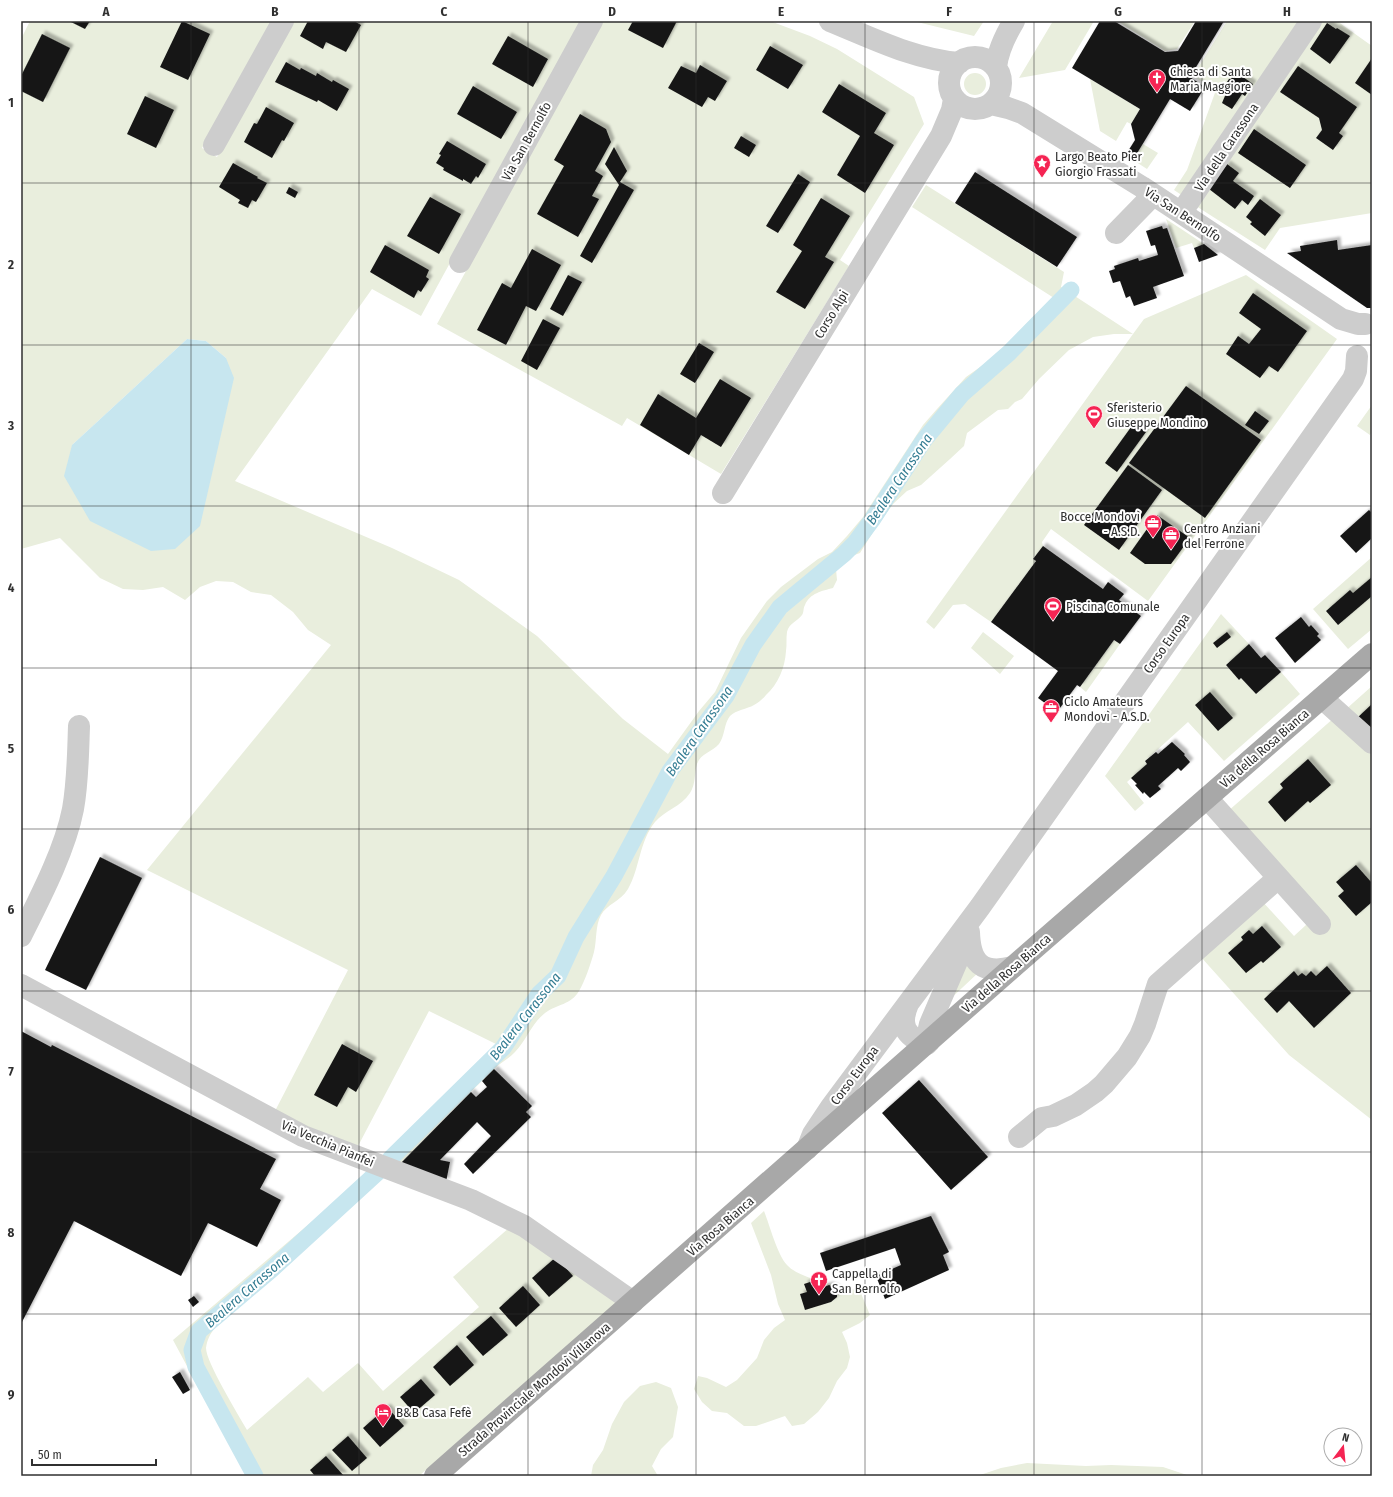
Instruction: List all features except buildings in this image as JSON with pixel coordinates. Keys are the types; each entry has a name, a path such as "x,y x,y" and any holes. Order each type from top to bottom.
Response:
{"main road":[{"name":"Via della Rosa Bianca","path":"807,1149 1372,654"},
{"name":"Via Rosa Bianca","path":"633,1302 807,1149"},
{"name":"Strada Provinciale Mondovì Villanova","path":"435,1476 633,1302"}],"street":[{"path":"214,145 283,21"},
{"name":"Via San Bernolfo","path":"460,262 592,21"},
{"path":"830,21 912,54 936,60 975,83 997,58 1002,44 1013,24"},
{"name":"Via della Carassona","path":"1181,213 1311,21"},
{"name":"Via San Bernolfo","path":"975,83 1011,102 1022,114 1181,213 1341,319 1358,324 1366,346"},
{"name":"Corso Alpi","path":"723,493 941,136 955,120 975,83"},
{"path":"1116,233 1152,195"},
{"name":"Corso Europa","path":"807,1149 821,1121 980,907 1353,379 1366,370 1366,346"},
{"path":"1322,698 1372,743"},
{"path":"21,936 46,884 63,843 73,810 78,768 79,726"},
{"path":"1207,798 1320,924"},
{"path":"1019,1137 1042,1118 1053,1116 1076,1105 1104,1084 1127,1057 1140,1036 1158,984 1278,878"},
{"name":"Corso Europa","path":"908,1004 903,1018 907,1031 911,1037 928,1043 930,1024 980,907"},
{"path":"969,932 970,947 974,958 980,964 989,969 996,970 1013,967"},
{"name":"Via Vecchia Pianfei","path":"21,985 303,1136 471,1200 498,1212 524,1226 633,1302"}],"green space":[{"path":"30,21 273,21 202,148 217,157 294,21 582,21 421,316 372,289 235,481 392,548 459,580 537,636 623,719 668,754 699,711 715,692 741,638 767,601 781,587 818,559 832,552 863,517 923,425 966,377 1000,353 1026,324 1054,298 912,207 926,185 1064,272 1061,287 1133,334 1114,334 1093,337 1069,350 1039,379 1022,399 1015,402 1008,409 998,410 967,433 964,446 921,485 907,491 893,504 860,553 846,558 836,569 837,580 833,588 813,595 807,601 804,606 803,614 788,629 784,664 774,686 757,703 735,712 730,716 719,744 699,760 690,793 682,802 663,814 650,830 628,889 604,911 599,919 593,956 588,972 576,996 540,1017 519,1048 494,1069 458,1104 400,1164 385,1158 498,1045 429,1011 357,1148 311,1130 275,1111 348,970 147,870 331,645 308,630 293,612 271,595 251,592 233,582 216,581 200,587 185,600 163,587 143,590 123,589 100,578 60,538 21,549 21,39","holes":["187,339 206,341 226,358 72,445"]},
{"path":"603,21 770,21 810,36 837,49 914,97 924,124 840,260 849,266 721,474 627,418 622,426 437,324"},
{"path":"913,21 984,21 974,36"},
{"path":"1053,21 1094,21 1065,70 1019,78"},
{"path":"1117,21 1195,21 1177,49 1165,51"},
{"path":"1227,21 1301,21 1183,196 1174,190 1187,170 1216,90 1193,76"},
{"path":"1322,21 1337,21 1372,46 1372,213 1280,228 1265,250 1196,206"},
{"path":"975,73 983,76 986,84 983,92 975,95 967,92 964,84 967,76"},
{"path":"1090,79 1140,109 1131,124 1127,122 1116,141 1100,131"},
{"path":"1143,144 1158,153 1147,169 1133,160"},
{"path":"1166,219 1204,244 1194,248 1192,243 1176,248"},
{"path":"1246,275 1337,339 1148,601 1051,529 1042,542 1043,546 1033,559 1036,561 991,622 965,604 953,605 934,629 926,622 1144,319"},
{"path":"1372,405 1372,431 1370,435 1357,426"},
{"path":"1372,557 1372,629 1348,649 1313,609"},
{"path":"1221,614 1249,644 1226,665 1239,680 1241,678 1256,694 1281,672 1300,694 1224,761 1188,722 1145,761 1147,764 1127,782 1144,803 1135,811 1105,776"},
{"path":"983,632 1014,656 1000,674 971,648"},
{"path":"1114,640 1120,644 1086,692 1080,687"},
{"path":"1372,686 1372,735 1344,711"},
{"path":"1335,717 1372,750 1372,1120 1289,1055 1200,956 1262,901 1294,936 1318,914 1227,812"},
{"path":"966,957 979,972 946,1003"},
{"path":"370,1172 384,1177 215,1328 209,1337 206,1348 207,1355 223,1388 247,1430 308,1377 323,1392 358,1363 383,1391 479,1307 453,1277 511,1226 619,1301 419,1476 246,1476 173,1340"},
{"path":"764,1211 777,1247 787,1265 793,1270 811,1278 860,1291 870,1315 860,1323 842,1332 847,1343 850,1357 847,1368 837,1381 829,1398 818,1412 804,1424 792,1426 785,1416 756,1426 744,1426 727,1413 712,1411 702,1402 694,1389 698,1376 707,1378 726,1387 737,1380 757,1358 764,1340 774,1328 785,1320 778,1304 771,1275 751,1223"},
{"path":"656,1382 671,1388 678,1407 673,1437 661,1449 652,1466 658,1476 591,1476 593,1465 603,1450 612,1424 624,1402 640,1386"},
{"path":"1027,1463 1086,1466 1111,1465 1163,1467 1190,1476 977,1476 1001,1468"}],"water":[{"path":"187,339 206,341 226,358 234,378 200,526 175,549 151,551 90,521 64,476 72,445"}],"waterway":[{"name":"Bealera Carassona","path":"390,1159 503,1048 539,994 558,976 576,937 614,876 670,771 726,696 753,645 780,607 844,554 855,543 872,520 924,440 962,394 1009,353 1071,290"},
{"name":"Bealera Carassona","path":"255,1476 196,1367 192,1350 199,1331 271,1270 378,1172"}],"place":[{"name":"Chiesa di Santa Maria Maggiore","path":"1157,93"},
{"name":"Largo Beato Pier Giorgio Frassati","path":"1042,178"},
{"name":"Sferisterio Giuseppe Mondino","path":"1094,429"},
{"name":"Bocce Mondovì - A.S.D.","path":"1153,538"},
{"name":"Centro Anziani del Ferrone","path":"1171,550"},
{"name":"Piscina Comunale","path":"1053,621"},
{"name":"Ciclo Amateurs Mondovì - A.S.D.","path":"1051,723"},
{"name":"Cappella di San Bernolfo","path":"819,1295"},
{"name":"B&B Casa Fefè","path":"383,1427"}]}
